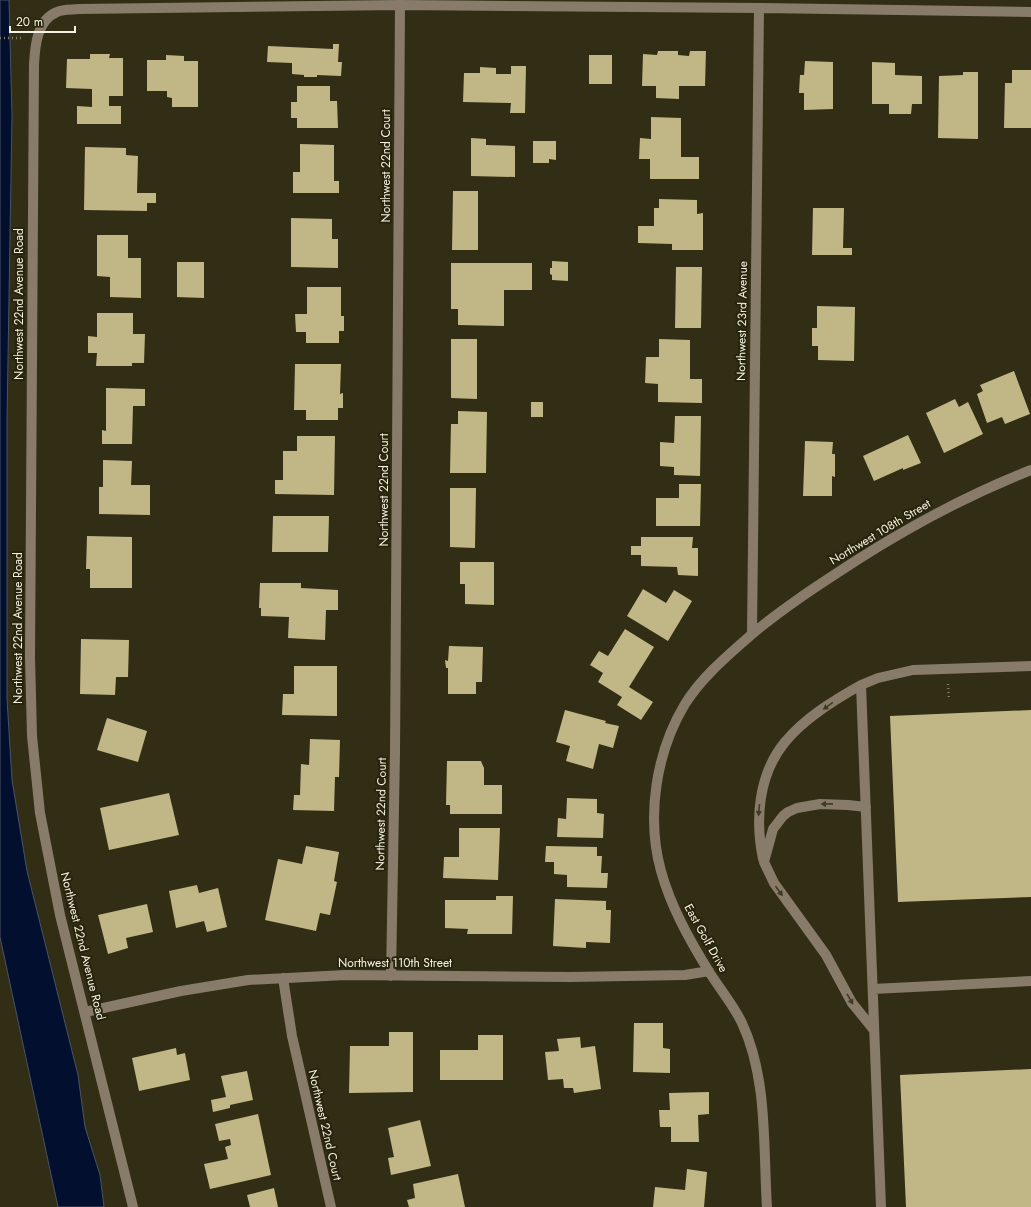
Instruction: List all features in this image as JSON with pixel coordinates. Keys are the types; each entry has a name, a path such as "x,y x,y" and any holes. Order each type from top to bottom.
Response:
{"street":[{"path":"400,5 1031,12"},
{"name":"Northwest 22nd Avenue Road","path":"133,1207 60,915 41,820 34,771 30,649 34,72 37,38 47,18 56,12 66,10 400,5"},
{"name":"Northwest 22nd Court","path":"391,976 395,736 400,5"},
{"name":"Northwest 23rd Avenue","path":"752,634 759,8"},
{"name":"Northwest 108th Street","path":"752,634 799,597 908,529 977,493 1031,470"},
{"name":"East Golf Drive","path":"752,634 718,665 697,688 685,704 671,732 657,780 655,834 661,872 679,919 708,971 734,1008 746,1033 754,1056 762,1102 767,1207"},
{"path":"874,1030 852,1003 826,955 774,883 764,862 759,833 759,813 760,802 767,776 779,751 794,733 844,694 861,685 878,678 913,670 1031,666"},
{"path":"861,685 881,1207"},
{"path":"764,862 773,829 788,812 797,808 820,804 866,807"},
{"name":"Northwest 110th Street","path":"85,1012 181,991 248,980 391,976 570,977 685,975 708,971"},
{"name":"Northwest 22nd Court","path":"283,978 292,1036 331,1207"},
{"path":"873,989 1031,982"}],"path":[{"path":"0,38 19,38"},
{"path":"948,682 949,700"}],"water":[{"path":"0,0 9,0 12,116 7,420 7,699 12,780 27,871 78,1075 85,1127 100,1175 104,1207 58,1207 0,937"}],"building":[{"path":"333,44 339,44 338,62 342,62 341,76 317,75 317,77 304,77 304,75 292,74 292,63 267,62 268,46 333,49"},
{"path":"658,51 678,51 678,55 689,56 690,51 706,51 705,86 679,86 679,99 656,98 656,86 642,86 643,54 657,55"},
{"path":"90,54 110,54 109,58 123,58 123,96 109,96 109,106 121,106 121,124 77,124 77,106 92,107 92,89 66,88 67,59 90,59"},
{"path":"166,55 184,56 184,61 198,61 198,107 172,107 172,98 167,97 167,91 147,91 147,60 166,60"},
{"path":"589,55 612,55 612,84 589,84"},
{"path":"805,61 833,62 833,109 804,110 804,93 799,93 800,75 804,75"},
{"path":"872,62 895,63 895,75 922,76 922,104 912,104 911,114 889,114 889,104 872,104"},
{"path":"511,66 526,66 525,113 510,113 511,103 463,102 464,73 480,73 480,67 496,68 496,74 511,74"},
{"path":"1012,70 1031,70 1031,128 1004,128 1005,83 1012,83"},
{"path":"963,72 978,72 978,139 938,138 939,76 963,75"},
{"path":"297,86 330,86 330,101 337,101 338,128 297,128 297,118 291,118 291,102 297,102"},
{"path":"651,117 681,118 681,157 699,157 699,179 650,179 650,159 639,159 640,138 651,139"},
{"path":"471,138 486,139 486,145 515,146 515,177 471,176"},
{"path":"533,141 556,141 556,160 549,159 549,163 533,163"},
{"path":"300,144 334,145 334,181 339,181 339,193 293,193 293,172 300,172"},
{"path":"85,147 126,148 126,155 138,156 137,193 156,193 156,203 147,203 147,211 84,210"},
{"path":"453,191 478,191 478,250 452,250"},
{"path":"659,199 697,200 697,214 703,213 703,250 672,250 672,244 638,243 638,226 654,226 654,208 659,208"},
{"path":"813,208 844,208 843,248 852,248 852,255 812,255"},
{"path":"291,218 332,219 332,239 338,239 338,268 291,267"},
{"path":"97,235 128,235 128,258 141,258 141,298 110,297 110,277 97,276"},
{"path":"552,261 568,262 568,281 552,280 550,268 552,268"},
{"path":"177,262 204,262 204,298 177,297"},
{"path":"451,263 532,263 532,290 504,290 504,326 458,325 458,309 451,309"},
{"path":"676,267 702,267 701,328 675,328"},
{"path":"307,287 341,287 341,316 344,316 344,331 339,331 339,343 306,343 306,332 296,332 295,314 307,314"},
{"path":"817,306 855,307 854,361 818,360 818,346 812,346 812,328 817,328"},
{"path":"97,313 133,313 133,334 145,334 144,363 132,363 132,366 96,366 97,353 88,353 88,336 97,337"},
{"path":"451,339 477,339 477,399 451,398"},
{"path":"659,339 690,340 690,379 702,379 702,403 658,402 658,384 645,383 646,357 659,357"},
{"path":"295,364 341,364 340,394 343,393 343,408 338,408 338,420 306,420 306,410 294,410"},
{"path":"1014,371 1030,414 1005,424 1002,417 987,423 977,394 983,391 980,385"},
{"path":"106,388 145,389 145,406 133,406 132,444 102,444 102,430 106,431"},
{"path":"955,399 959,407 968,402 983,434 944,453 926,413"},
{"path":"531,402 543,402 543,417 531,417"},
{"path":"458,411 487,412 486,473 450,473 451,424 458,424"},
{"path":"675,416 701,416 700,476 674,475 674,467 660,466 660,442 674,443"},
{"path":"908,435 921,463 903,470 903,468 874,481 863,456"},
{"path":"297,436 335,436 334,495 275,494 275,480 283,480 283,451 297,451"},
{"path":"805,441 833,442 832,454 835,454 835,477 832,476 832,496 803,496"},
{"path":"103,460 132,461 131,485 150,485 150,515 99,514 99,487 103,487"},
{"path":"679,484 701,484 700,526 656,526 656,498 679,498"},
{"path":"450,488 476,488 475,548 450,547"},
{"path":"273,516 329,516 328,552 272,552"},
{"path":"87,536 132,537 132,588 90,588 90,569 86,569"},
{"path":"641,537 693,537 692,548 698,548 698,576 678,575 677,567 641,566 641,555 631,555 631,546 641,546"},
{"path":"460,562 494,562 494,605 465,604 465,584 460,584"},
{"path":"260,583 301,583 301,588 338,590 338,610 326,610 325,640 288,638 289,617 261,616 261,608 259,608"},
{"path":"643,589 666,603 674,590 692,601 668,641 627,616"},
{"path":"625,629 654,647 629,687 653,702 641,720 617,705 622,697 598,682 603,673 590,665 599,651 608,656"},
{"path":"81,639 129,640 128,677 116,677 115,695 80,694"},
{"path":"449,646 483,647 482,682 476,682 476,694 448,694 448,668 446,668 445,660 448,661"},
{"path":"294,666 337,666 337,716 282,715 283,694 294,694"},
{"path":"565,710 619,726 613,748 599,744 593,769 566,761 570,746 556,742"},
{"path":"1031,710 1031,897 898,902 890,716"},
{"path":"107,718 147,731 138,762 97,750"},
{"path":"310,739 340,740 339,777 335,777 334,811 293,810 294,795 300,795 301,764 309,765"},
{"path":"447,761 481,761 484,768 484,785 502,785 502,814 450,814 450,805 446,805"},
{"path":"169,793 179,835 109,850 100,808"},
{"path":"567,798 597,799 597,813 604,814 603,838 557,837 558,818 566,819"},
{"path":"459,828 500,828 498,880 443,878 444,857 459,857"},
{"path":"306,846 339,852 334,881 337,882 330,915 320,913 316,931 265,920 278,859 302,864"},
{"path":"546,846 597,847 597,856 602,856 601,873 608,873 607,888 567,887 567,875 554,874 554,862 545,862"},
{"path":"197,885 199,893 218,888 227,927 207,932 204,921 176,928 169,891"},
{"path":"496,896 513,896 512,934 467,934 468,929 445,928 445,900 496,900"},
{"path":"555,899 606,901 606,910 611,910 610,943 586,942 586,948 553,946"},
{"path":"147,904 153,932 126,938 128,948 108,954 98,915"},
{"path":"634,1023 663,1023 663,1048 670,1049 670,1073 633,1072"},
{"path":"389,1032 413,1032 413,1092 349,1093 350,1046 389,1046"},
{"path":"478,1035 503,1035 503,1080 440,1080 440,1050 478,1050"},
{"path":"580,1037 581,1048 595,1046 601,1089 574,1093 573,1088 564,1088 563,1079 548,1080 545,1052 559,1051 557,1039"},
{"path":"176,1048 177,1055 185,1053 190,1080 139,1091 132,1058"},
{"path":"1031,1069 1031,1207 906,1207 900,1075"},
{"path":"247,1071 253,1100 230,1105 230,1108 213,1112 211,1100 226,1097 221,1076"},
{"path":"709,1092 709,1114 698,1115 699,1142 671,1142 671,1127 660,1127 659,1110 670,1110 669,1093"},
{"path":"258,1114 271,1175 210,1189 204,1164 228,1159 225,1147 231,1145 230,1139 219,1141 215,1124"},
{"path":"420,1120 431,1166 391,1175 388,1158 394,1157 388,1128"},
{"path":"687,1169 707,1172 704,1207 653,1207 655,1187 685,1190"},
{"path":"458,1174 465,1207 409,1207 407,1200 415,1198 413,1184"},
{"path":"274,1188 278,1207 250,1207 247,1195"}]}
